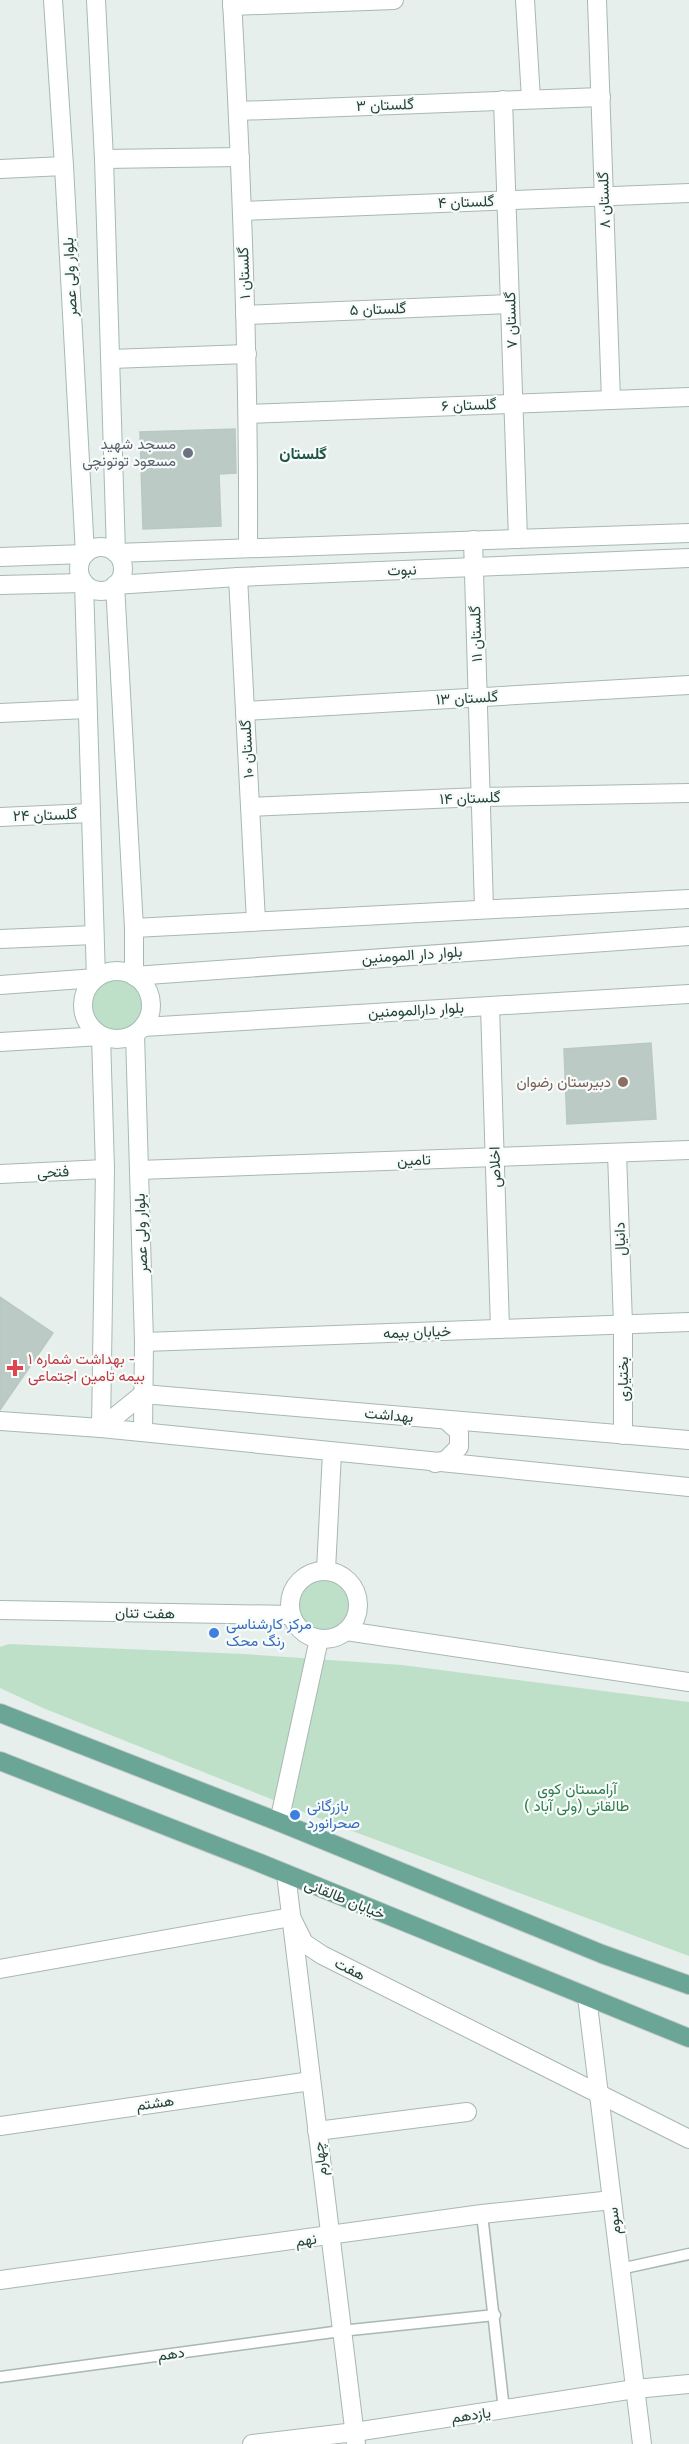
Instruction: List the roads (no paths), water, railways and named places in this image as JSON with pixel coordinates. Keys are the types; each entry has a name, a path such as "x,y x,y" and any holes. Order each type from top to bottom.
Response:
{"main road":[{"path":"0,1713 279,1822 602,1954 689,1985"},
{"name":"خیابان طالقانی","path":"0,1761 286,1874 689,2038"}],"street":[{"name":"بلوار ولی عصر","path":"53,0 85,554"},
{"path":"96,0 104,159 116,553"},
{"path":"232,3 394,0"},
{"path":"525,0 531,99"},
{"name":"گلستان ۸","path":"597,0 611,400"},
{"name":"گلستان ۱","path":"232,3 249,414 248,547 238,577"},
{"name":"گلستان ۳","path":"238,111 600,97"},
{"name":"گلستان ۷","path":"503,100 518,539"},
{"path":"104,159 240,157"},
{"path":"0,169 64,166"},
{"name":"گلستان ۴","path":"242,211 689,193"},
{"name":"گلستان ۵","path":"245,315 510,304"},
{"path":"111,359 247,354"},
{"name":"گلستان ۶","path":"249,414 689,397"},
{"name":"نبوت","path":"116,553 689,533"},
{"name":"گلستان ۱۱","path":"473,540 484,908"},
{"path":"0,558 85,554 96,547 103,547 116,553 120,558 122,572 115,585 134,928 134,976"},
{"path":"85,554 79,571 84,583 96,978 88,987 82,1008 92,1029 101,1036"},
{"name":"نبوت","path":"115,585 238,577 689,558"},
{"name":"گلستان ۱۰","path":"238,577 256,921"},
{"path":"0,585 84,583 96,590 103,590 115,585"},
{"name":"گلستان ۱۳","path":"245,711 689,685"},
{"path":"0,713 87,709"},
{"name":"گلستان ۱۴","path":"250,807 480,797 689,793"},
{"name":"گلستان ۲۴","path":"0,817 90,813"},
{"path":"134,928 689,899"},
{"path":"0,939 94,935"},
{"name":"بلوار دار المومنین","path":"134,976 689,936"},
{"path":"0,985 96,978 115,971 134,976 143,983 149,993 151,1005 149,1016 139,1030 124,1039 101,1036 0,1042"},
{"name":"بلوار دارالمومنین","path":"139,1030 689,994"},
{"name":"اخلاص","path":"490,1006 500,1329"},
{"name":"بلوار ولی عصر","path":"139,1030 139,1170 144,1342 143,1432"},
{"path":"101,1036 105,1169 101,1428"},
{"name":"تامین","path":"139,1170 689,1150"},
{"name":"دانیال","path":"617,1153 623,1324"},
{"name":"فتحی","path":"0,1174 105,1169"},
{"name":"خیابان بیمه","path":"144,1342 689,1322"},
{"name":"بختیاری","path":"623,1324 623,1434"},
{"path":"101,1428 144,1394"},
{"name":"بهداشت","path":"144,1394 689,1440"},
{"path":"435,1463 446,1460 459,1447 459,1432 446,1420"},
{"path":"0,1421 143,1432 332,1453 689,1487"},
{"path":"326,1570 332,1453"},
{"path":"326,1570 338,1573 355,1588 358,1611 354,1622 346,1631 337,1637 320,1639 304,1633 296,1625 291,1616 289,1604 291,1593 297,1584 315,1571 326,1570"},
{"name":"هفت تنان","path":"0,1610 291,1616"},
{"path":"346,1631 689,1682"},
{"path":"279,1822 320,1639"},
{"name":"چهارم","path":"286,1874 356,2438"},
{"path":"0,1970 291,1917"},
{"name":"هفت","path":"291,1917 304,1943 322,1955 689,2139"},
{"name":"سوم","path":"587,1997 642,2444"},
{"name":"هشتم","path":"0,2126 310,2081"},
{"path":"317,2131 467,2112"},
{"name":"نهم","path":"0,2280 482,2214 612,2200"},
{"name":"یازدهم","path":"252,2444 356,2438 504,2410 635,2389 689,2384"}],"lane":[{"path":"482,2214 504,2410"},
{"path":"620,2269 689,2254"},
{"name":"دهم","path":"0,2377 341,2331 495,2316"}],"place":[{"name":"مسجد شهید مسعود توتونچی","path":"188,453"},
{"name":"دبیرستان رضوان","path":"623,1082"},
{"name":"بهداشت شماره ۱ - بیمه تامین اجتماعی","path":"15,1368"},
{"name":"مرکز کارشناسی رنگ محک","path":"214,1633"},
{"name":"بازرگانی صحرانورد","path":"295,1815"}],"district":[{"name":"گلستان","path":"303,453"}],"park label":[{"name":"آرامستان کوی طالقانی (ولی آباد )","path":"577,1798"}]}
